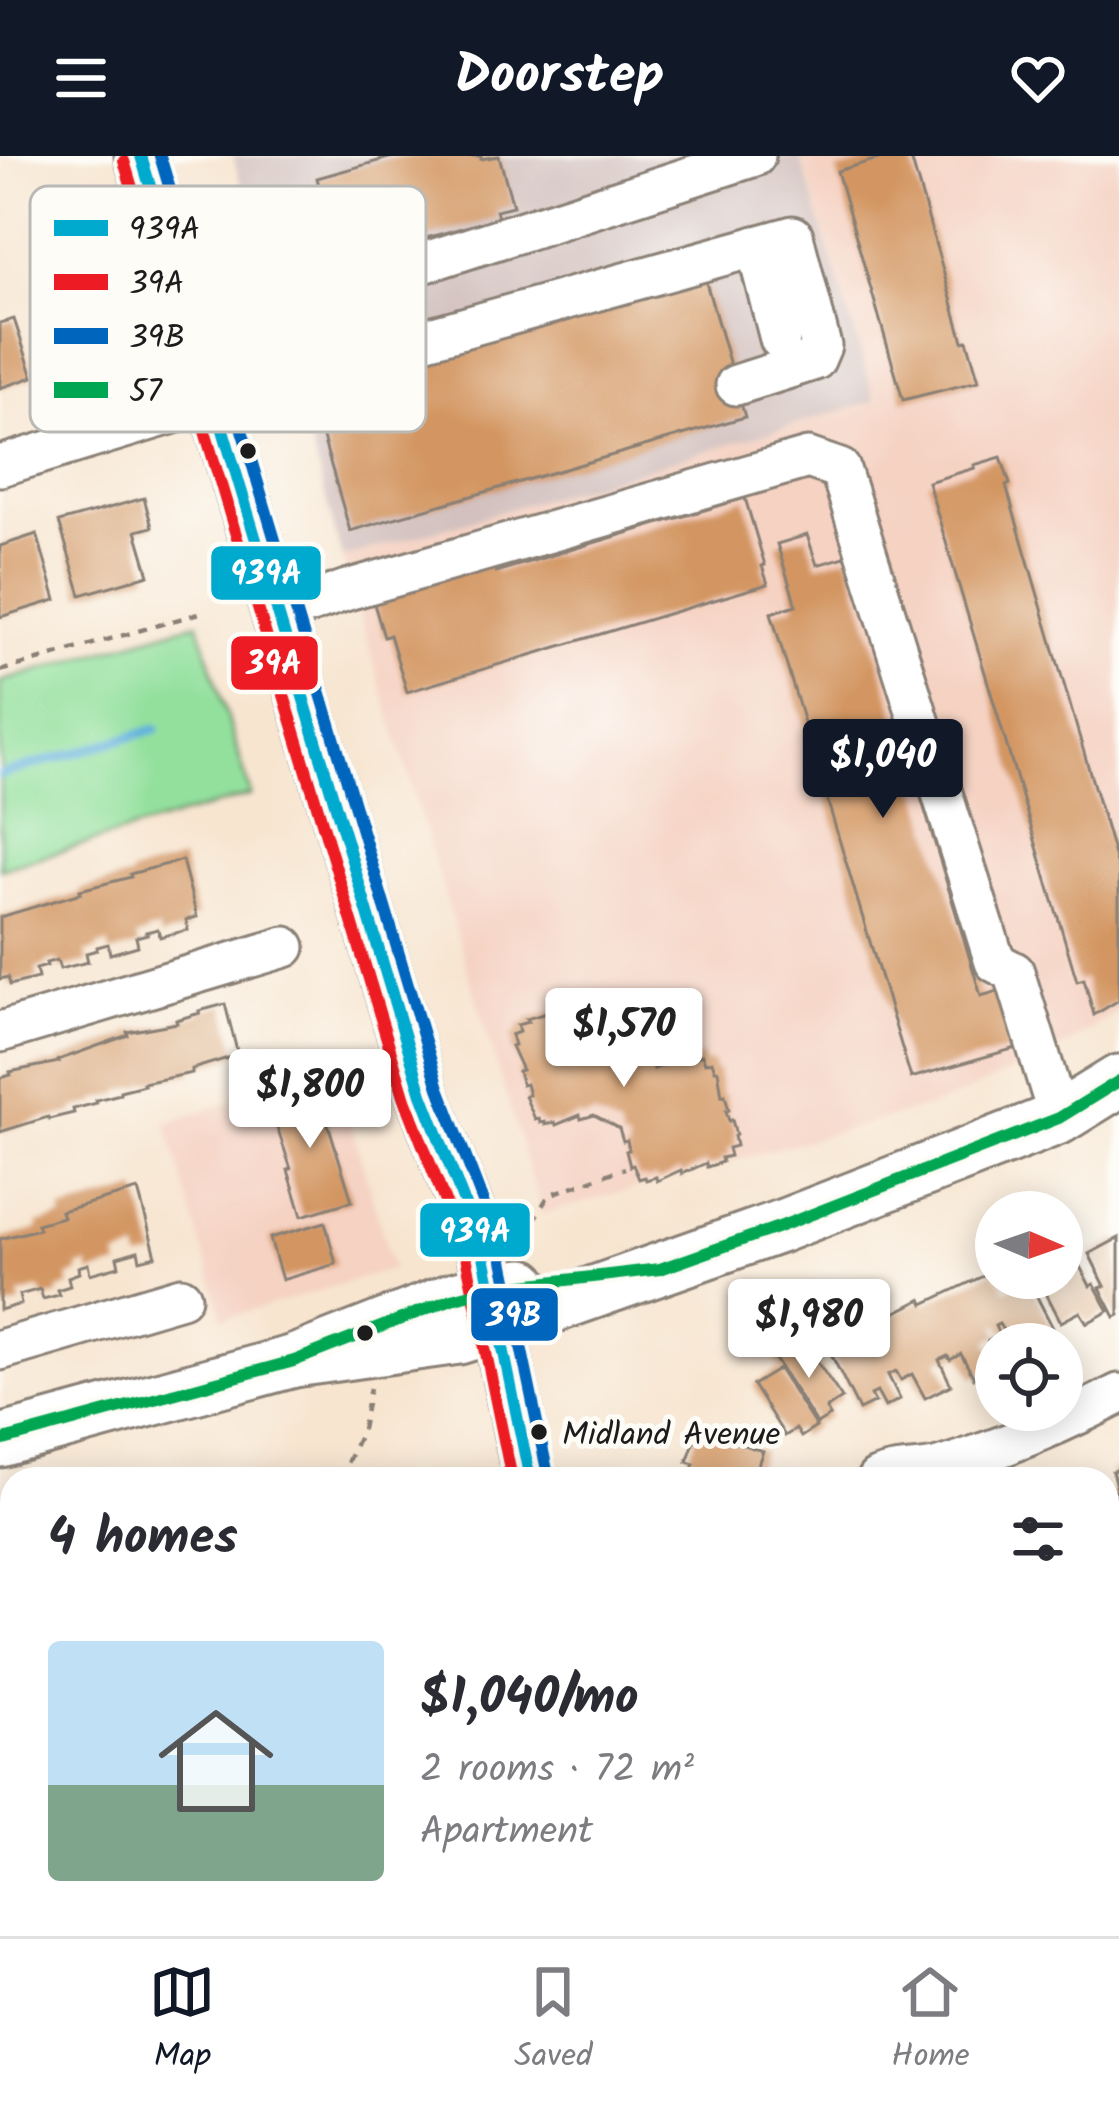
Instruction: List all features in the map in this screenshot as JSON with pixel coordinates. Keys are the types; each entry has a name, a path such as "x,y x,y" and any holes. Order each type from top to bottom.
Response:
{"main road":[{"path":"141,156 150,186"},
{"path":"224,432 422,1094 450,1259 475,1313 515,1467"},
{"path":"0,1441 660,1268 1060,1118 1119,1081"},
{"path":"475,1313 507,1357 528,1467"}],"street":[{"path":"426,262 755,156"},
{"path":"426,338 793,236 821,346 815,361 736,385"},
{"path":"756,247 780,339"},
{"path":"0,466 114,432"},
{"path":"280,614 347,590 808,458 840,470 995,962 1014,972 1060,1118"},
{"path":"0,1033 286,946"},
{"path":"0,1350 181,1297"},
{"path":"943,1467 1119,1394"}],"path":[{"path":"0,671 200,613"},
{"path":"532,1220 549,1195 625,1168"},
{"path":"345,1467 362,1429 370,1392"}],"shaded area":[{"path":"233,156 800,156 875,401 342,558 308,432 426,432 426,186 241,186"},
{"path":"801,156 1119,156 1119,1011 1067,1045 945,1102 542,1214 342,558 874,401"},
{"path":"335,1069 393,1269 223,1319 166,1123"}],"green space":[{"path":"198,622 251,795 0,869 0,682"}],"building":[{"path":"396,156 499,156 513,206 496,210 498,218 426,238 426,186 319,186 317,178"},
{"path":"888,156 911,158 963,341 967,340 979,381 903,400 837,171"},
{"path":"703,272 745,417 350,531 321,432 426,432 426,352"},
{"path":"14,319 30,378 0,388 0,323"},
{"path":"1001,457 1119,872 1119,1000 1094,1015 1084,979 1077,981 928,482"},
{"path":"144,498 152,527 136,531 149,575 81,595 59,522"},
{"path":"745,498 768,584 407,692 390,635 384,637 371,594 491,558 496,572"},
{"path":"37,534 56,600 0,617 0,546"},
{"path":"807,535 817,565 848,556 981,996 999,991 1016,1048 911,1078 771,613 796,605 777,544"},
{"path":"182,860 197,917 186,920 188,930 160,937 158,929 146,932 136,937 138,946 110,954 108,944 86,953 88,962 60,969 57,960 36,969 38,978 10,985 8,977 0,979 0,917"},
{"path":"590,1000 611,1005 624,1048 652,1063 654,1069 691,1055 691,1059 702,1055 705,1063 712,1061 736,1135 736,1146 728,1148 730,1156 657,1181 656,1177 639,1179 630,1166 627,1140 623,1141 619,1128 594,1115 556,1125 535,1119 511,1035 519,1032 517,1025 528,1022 526,1019"},
{"path":"225,1004 238,1055 192,1069 192,1073 120,1091 73,1109 74,1113 0,1132 0,1078 10,1072 59,1062 127,1032 177,1023"},
{"path":"316,1085 352,1201 302,1216 268,1100"},
{"path":"138,1190 156,1256 140,1260 138,1251 117,1257 119,1266 90,1274 88,1264 78,1267 79,1273 68,1277 70,1286 57,1290 59,1295 43,1299 40,1289 19,1295 21,1304 0,1310 0,1239 39,1229 37,1224 63,1217 61,1211"},
{"path":"325,1222 336,1264 282,1280 270,1238"},
{"path":"1119,1238 1119,1315 1115,1317 1089,1254"},
{"path":"1083,1272 1109,1311 1087,1323 1080,1312 1061,1322 1049,1299 1083,1299"},
{"path":"975,1280 975,1299 1038,1299 1050,1323 975,1323 975,1378 961,1354 950,1360 948,1356 939,1360 951,1385 925,1398 912,1374 901,1380 896,1371 888,1375 900,1399 885,1407 877,1392 871,1395 875,1402 859,1410 828,1348 878,1327 882,1336 879,1321 922,1299 924,1304"},
{"path":"803,1341 842,1398 826,1409 830,1416 817,1424 775,1359"},
{"path":"779,1369 816,1427 801,1437 796,1429 785,1436 753,1385"},
{"path":"698,1431 763,1451 757,1467 693,1467 687,1462"}],"waterway":[{"path":"0,775 156,729"}],"transit line":[{"name":"939A","path":"141,156 150,186"},
{"name":"39B","path":"160,156 169,186"},
{"name":"39A","path":"124,161 131,186"},
{"name":"39A","path":"205,432 405,1099 466,1256 510,1467"},
{"name":"939A","path":"224,432 422,1094 483,1251 528,1467"},
{"name":"39B","path":"243,432 439,1088 500,1246 546,1467"},
{"name":"57","path":"0,1441 294,1361 452,1299 490,1289 660,1269 1059,1118 1119,1081"}],"place":[{"name":"Midland Avenue","path":"539,1432"}]}
